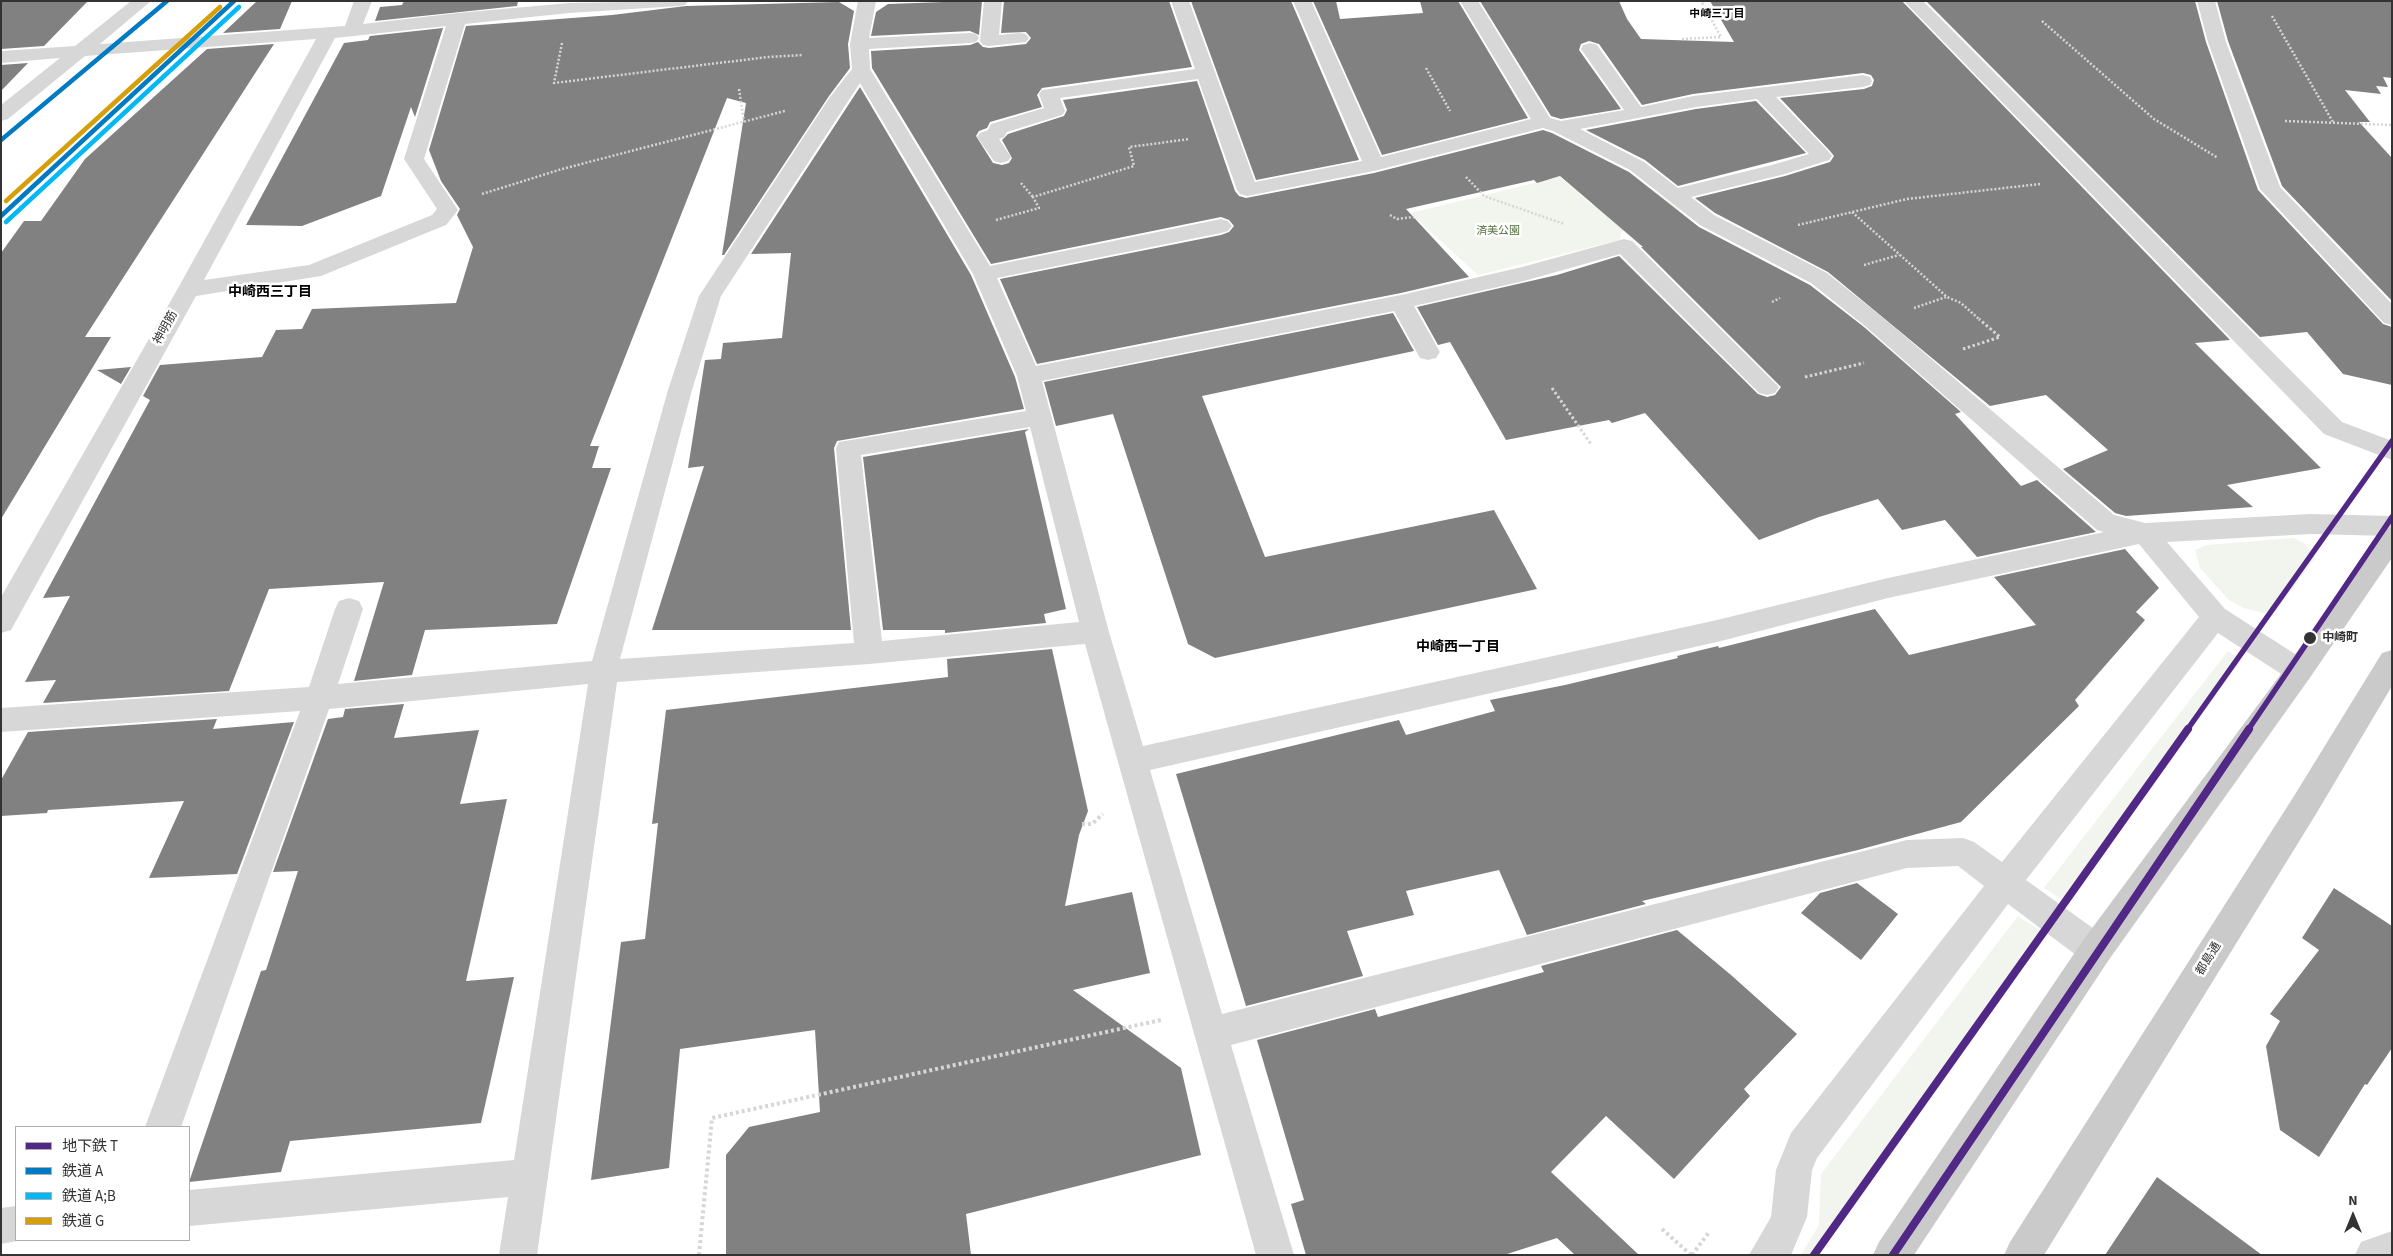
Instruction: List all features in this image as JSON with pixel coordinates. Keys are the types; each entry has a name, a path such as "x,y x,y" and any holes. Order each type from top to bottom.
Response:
{"main road":[{"path":"1892,1255 2096,950 2299,671 2392,537"},
{"name":"都島通","path":"2023,1255 2300,814 2392,661"}],"street":[{"path":"1,115 142,1"},
{"path":"352,31 363,1"},
{"path":"1,57 352,31 458,18 679,1"},
{"path":"867,1 859,44 861,68 984,274 1029,376 1095,632 1134,761 1275,1255"},
{"path":"993,1 989,41 1020,38"},
{"path":"1180,1 1247,190 1374,165 1468,142 1552,125 1636,114 1693,102 1863,80"},
{"path":"1302,1 1374,165"},
{"path":"1469,1 1552,125 1636,166 1707,220 1819,278 1850,301 2106,523 2145,533 2215,617 2299,671"},
{"path":"1913,1 2332,428 2392,451"},
{"path":"2206,1 2217,42 2270,189 2392,318"},
{"path":"188,290 313,271 439,220 448,210 414,159 458,18"},
{"name":"神明筋","path":"1,622 188,290 328,32"},
{"path":"859,44 970,38"},
{"path":"1590,49 1636,114"},
{"path":"518,1255 528,1177 606,671 607,654 680,390 710,296 861,68"},
{"path":"1001,157 987,137 997,133 998,128 1055,111 1049,94 1204,73"},
{"path":"1674,195 1778,170 1822,156 1762,93"},
{"path":"984,274 1221,226"},
{"path":"1029,376 1401,302 1524,274 1624,246 1767,387"},
{"path":"1401,302 1428,352"},
{"path":"869,652 848,448 1039,417"},
{"path":"1134,761 1717,631 1888,588 2145,533 2311,524 2392,526"},
{"path":"164,1126 319,698 349,609"},
{"path":"1768,1255 1782,1236 1789,1217 1794,1170 1804,1146 2004,884 2215,617"},
{"path":"1,720 319,698 606,671 869,652 1095,632"},
{"path":"1208,1022 1907,854 1963,852 2096,950"},
{"path":"190,1208 528,1177"},
{"path":"1,1226 15,1224"},
{"path":"2374,1255 2392,1250"}],"path":[{"path":"1682,39 1722,37 1701,1"},
{"path":"569,8 554,83 768,57 803,55"},
{"path":"2272,16 2333,122"},
{"path":"2042,20 2154,119 2270,189"},
{"path":"1426,68 1468,142"},
{"path":"739,89 744,122"},
{"path":"448,210 466,200 562,169 840,97"},
{"path":"2246,119 2392,125"},
{"path":"959,231 1039,208 1033,197 1134,166 1129,146 1228,134"},
{"path":"1744,238 1907,199 2087,178"},
{"path":"1484,196 1564,224 1573,222"},
{"path":"1767,387 1915,357 2000,336 1961,303 1947,297 1852,212"},
{"path":"1390,215 1397,219 1414,217"},
{"path":"1552,388 1591,444"},
{"path":"1082,824 1092,824 1109,810"},
{"path":"699,1255 712,1118 1208,1022"},
{"path":"1662,1229 1691,1255 1710,1231"}],"green space":[{"name":"済美公園","path":"1560,177 1593,206 1646,185 1681,210 1621,232 1620,240 1478,275 1410,213"},
{"path":"2293,538 2304,543 2315,558 2276,611 2263,613 2244,608 2229,600 2200,568 2195,550 2207,545"},
{"path":"2228,651 2241,660 2067,903 2044,888"},
{"path":"2018,916 2044,933 1817,1255 1801,1255 1819,1225 1821,1174"}],"building":[{"path":"1,1 88,1 44,46 1,49"},
{"path":"257,1 292,1 280,29 223,33"},
{"path":"404,1 518,1 517,6 375,21 380,7 402,5"},
{"path":"982,1 979,35 970,31 871,36 876,12 888,4"},
{"path":"1004,1 1169,1 1192,67 1042,88 1037,95 1042,107 990,122 987,128 979,131 976,136 993,163 1002,165 1009,163 1012,158 1002,140 1008,134 1064,116 1067,110 1063,100 1197,81 1235,191 1239,196 1246,198 1374,173 1543,130 1552,133 1629,172 1699,227 1810,285 1864,327 1961,412 1955,414 2021,486 2037,480 2096,532 1977,557 1945,520 1902,530 1878,499 1819,517 1759,540 1645,413 1612,423 1609,420 1506,440 1450,342 1438,345 1417,307 1557,275 1619,256 1758,394 1767,397 1775,395 1781,387 1641,247 1643,247 1560,176 1537,183 1534,180 1406,209 1469,277 1401,293 1037,364 1000,279 1221,235 1229,232 1234,226 1229,220 1221,217 991,264 872,68 871,51 970,45 978,42 983,47 989,48 1026,44 1031,38 1026,32 1001,33"},
{"path":"1191,1 1291,1 1359,160 1256,180"},
{"path":"1313,1 1336,1 1340,19 1423,13 1420,1 1458,1 1528,118 1382,155"},
{"path":"1480,1 1619,1 1627,19 1641,39 1734,42 1710,1 1902,1 2230,340 2195,343 2321,468 2227,485 2253,507 2126,516 2115,513 2063,469 2108,450 2046,395 1990,406 1828,272 1715,213 1695,198 1785,176 1830,162 1834,156 1780,98 1864,89 1872,86 1874,80 1871,75 1863,73 1693,94 1642,105 1599,44 1589,41 1581,44 1579,50 1621,109 1561,119 1551,116"},
{"path":"1926,1 2195,1 2206,42 2258,190 2383,324 2392,327 2392,385 2343,374 2307,332 2260,337"},
{"path":"2217,1 2392,1 2392,78 2383,77 2388,87 2376,86 2381,94 2345,90 2370,122 2359,122 2392,158 2392,301 2282,186 2228,41"},
{"path":"839,2 854,11 848,44 850,68 829,96 724,255 722,255 746,103 727,98 590,446 599,446 592,468 611,468 557,624 425,630 412,675 354,681 384,582 269,589 229,691 43,703 56,680 25,682 70,596 43,598 150,400 143,396 160,365 262,357 276,330 302,329 312,309 456,303 473,247 457,215 460,209 441,181 429,150 466,26 612,15 686,6"},
{"path":"443,28 415,117 411,107 381,196 302,226 246,225 344,43 368,40 370,36"},
{"path":"274,44 85,337 111,337 1,519 1,253 24,221 41,221 85,159 207,49"},
{"path":"28,63 1,91 1,65"},
{"path":"860,87 971,275 1015,377 1024,409 837,441 834,448 851,630 652,630 704,466 688,468 705,360 721,359 723,343 782,338 791,253 751,254"},
{"path":"1756,101 1806,153 1678,186 1645,160 1586,130 1696,109"},
{"path":"1393,313 1414,351 1202,396 1265,557 1494,510 1537,589 1215,658 1188,644 1113,414 1056,426 1044,382"},
{"path":"131,367 121,384 97,370"},
{"path":"1029,429 1025,432 1066,609 1044,614 1046,623 945,633 945,630 883,630 863,457"},
{"path":"2125,549 2159,588 2136,612 2145,620 2075,700 2079,706 1961,822 1858,850 1642,901 1646,904 1527,935 1499,870 1406,891 1414,915 1347,931 1363,976 1246,1006 1176,774 1399,720 1406,735 1495,711 1490,700 1565,685 1875,609 1909,655 2036,625 1994,577"},
{"path":"1052,649 1088,811 1079,835 1065,906 1132,892 1150,973 1073,990 1181,1068 1201,1155 966,1214 971,1255 726,1255 726,1155 749,1127 820,1112 815,1030 680,1049 669,1168 591,1180 621,942 645,939 658,823 652,824 666,710 948,677 947,659"},
{"path":"404,704 394,738 479,730 460,804 507,799 466,981 514,977 481,1123 290,1141 281,1172 190,1182 261,971 266,970 298,871 273,872 328,719 343,717 345,709"},
{"path":"217,719 213,729 294,722 237,874 149,878 184,801 48,810 47,813 1,816 1,780 28,732"},
{"path":"1857,883 1898,914 1861,960 1801,913 1820,893"},
{"path":"2334,888 2392,926 2392,1048 2367,1085 2365,1084 2319,1157 2280,1130 2266,1046 2280,1021 2270,1014 2319,950 2302,938"},
{"path":"1677,930 1797,1034 1744,1089 1750,1096 1674,1179 1606,1116 1551,1172 1639,1255 1575,1255 1557,1238 1504,1255 1306,1255 1291,1204 1304,1200 1257,1040 1375,1009 1378,1017 1544,972 1541,966"},
{"path":"2157,1177 2262,1255 2105,1255"}],"metro line":[{"name":"T","path":"1814,1255 2392,441"},
{"name":"T","path":"1893,1255 2392,517"}],"rail line":[{"name":"A","path":"1,140 167,1"},
{"name":"A","path":"1,216 234,1"},
{"name":"G","path":"6,201 220,7"},
{"name":"A;B","path":"6,222 239,7"}],"place":[{"name":"中崎町","path":"2310,638"}],"district":[{"name":"中崎三丁目","path":"1717,15"},
{"name":"中崎西三丁目","path":"270,293"},
{"name":"中崎西一丁目","path":"1458,648"}]}
